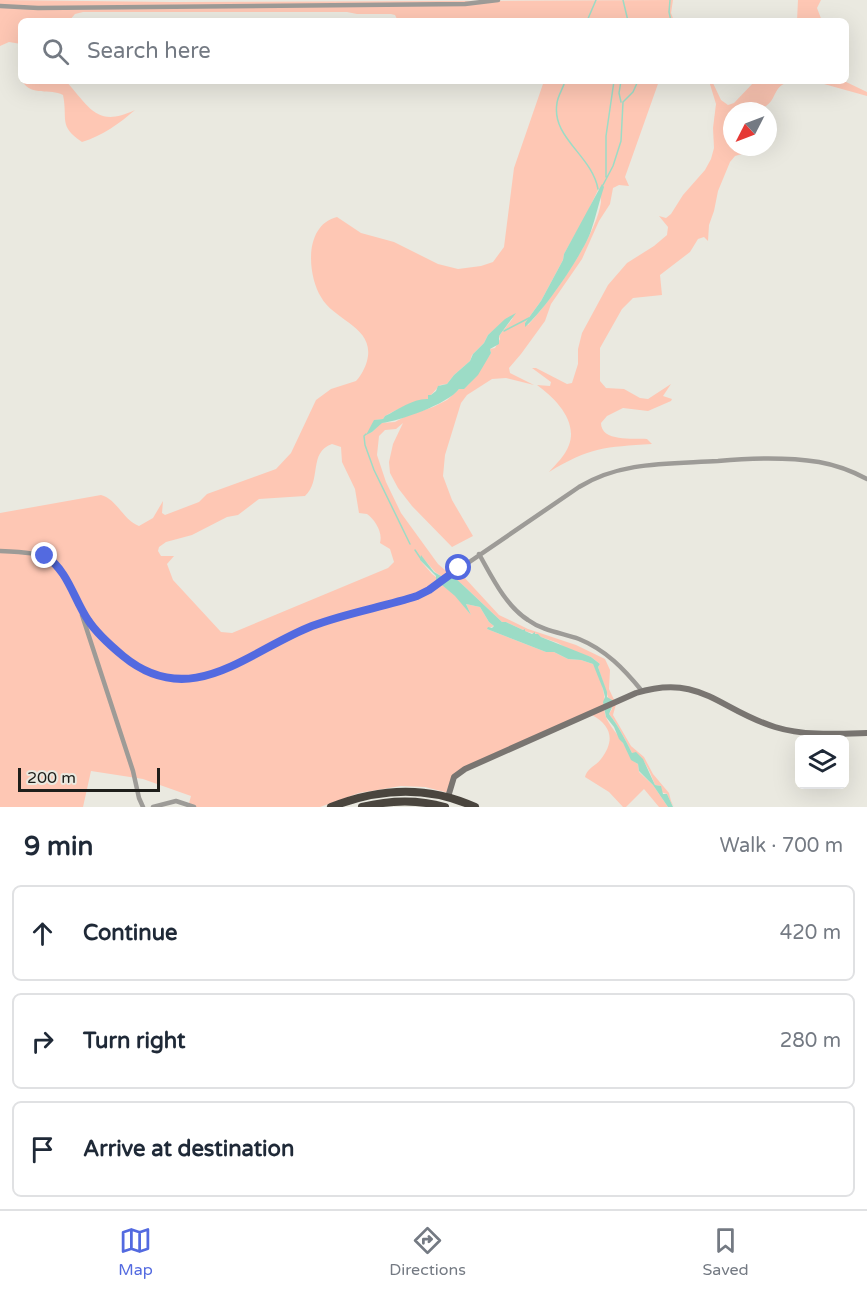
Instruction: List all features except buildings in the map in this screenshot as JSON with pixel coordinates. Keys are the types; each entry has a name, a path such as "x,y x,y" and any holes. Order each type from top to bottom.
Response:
{"highway":[{"path":"331,807 376,794 401,790 424,791 448,796 474,807"},
{"path":"362,807 403,801 445,807"}],"street":[{"path":"0,6 38,8 465,4 498,0"},
{"path":"0,551 39,554 50,559 65,578 93,627 113,647 134,664 154,674 186,680 216,673 315,625 417,596 596,477 638,466 736,459 798,460 831,464 867,479"},
{"path":"479,554 499,589 525,619 539,627 579,639 604,651 621,666 639,692"},
{"path":"78,603 134,771 143,807"},
{"path":"448,796 454,777 465,769 639,692 670,687 689,688 757,720 789,730 867,733"},
{"path":"153,807 176,801 194,807"}],"shaded area":[{"path":"0,0 171,2 673,0 671,13 673,18 396,18 391,14 347,12 83,12 75,14 72,18 18,18 18,44 9,42 0,46"},
{"path":"798,0 821,0 817,8 821,18 797,18"},
{"path":"849,83 867,92 867,96 824,84"},
{"path":"24,84 69,84 88,107 103,116 112,117 135,110 110,129 82,142 74,136 65,122 63,95 36,91"},
{"path":"543,84 658,84 625,177 629,186 619,185 613,188 610,204 599,221 582,259 551,304 545,321 509,368 510,373 534,385 506,378 492,379 467,395 461,403 445,455 443,476 452,500 473,536 452,547 412,506 398,488 390,473 389,462 393,444 403,423 396,429 385,430 379,436 377,455 386,482 401,513 438,564 445,570 451,570 463,576 499,615 528,629 576,645 605,659 610,670 609,689 616,704 613,715 631,746 644,757 653,774 669,793 674,807 667,794 661,792 661,786 655,785 644,761 632,753 609,714 612,709 598,667 600,664 591,657 571,651 537,634 524,631 525,629 502,622 453,577 441,576 422,557 420,560 436,577 436,580 456,596 471,615 466,604 480,607 494,626 487,629 546,652 554,652 568,659 593,664 603,687 607,720 638,764 639,772 653,785 668,807 659,807 644,789 626,807 623,807 609,792 585,777 599,761 610,740 604,724 592,715 457,774 449,793 425,787 401,786 359,793 320,807 188,807 191,796 143,779 91,771 83,807 0,807 0,513 101,495 107,497 133,523 139,526 153,518 163,501 162,513 165,515 199,502 207,494 276,469 291,453 316,400 331,389 356,381 367,361 368,349 360,332 327,305 316,287 311,251 319,230 326,222 337,217 361,233 394,242 438,264 458,269 493,262 504,247 514,168","holes":["599,188 601,202 591,232 572,267 528,325 525,323 541,301","513,318 499,336 500,339 495,348 490,349 491,353 468,385 433,407 395,422 381,423 372,432 366,434 375,420 383,419 412,403 429,399 429,395 440,385 447,384 470,361 488,335 504,321","332,444 341,447 342,462 355,489 359,513 367,514 375,523 379,531 380,543 390,549 394,562 388,568 232,633 221,632 173,580 167,564 174,556 161,556 158,551 159,547 166,542 192,535 227,517 238,515 259,499 305,496 313,483 320,453"]},
{"path":"710,84 713,84 724,102 723,156 735,156 730,162 718,191 709,225 708,241 704,237 698,239 690,252 660,275 662,295 633,298 622,309 600,348 600,381 606,388 624,389 640,398 648,399 671,384 663,396 672,399 671,401 648,411 623,408 607,416 601,423 602,429 612,436 647,439 652,444 598,450 549,472 569,445 570,427 568,419 557,403 537,385 550,386 551,382 532,368 567,384 572,383 578,364 578,349 582,333 608,285 627,263 667,235 668,227 659,216 666,218 671,214 683,195 705,170 714,148 713,128 716,104"},
{"path":"752,84 785,84 778,89 770,102 735,102"},
{"path":"602,184 604,187 587,241 552,296 525,327 525,323 541,301"},
{"path":"516,313 499,336 499,344 490,349 491,353 478,375 464,389 459,389 445,400 423,411 382,423 366,435 374,420 383,419 412,402 428,399 428,395 436,391 438,386 447,384 470,361 488,335 505,319"},
{"path":"421,555 434,572 441,576 455,578 502,622 525,629 532,634 535,632 541,637 591,657 600,664 598,667 607,697 612,700 613,705 609,714 632,753 636,752 643,759 655,785 661,786 663,794 667,794 673,807 668,807 653,785 639,771 638,764 631,760 614,727 606,717 603,702 605,697 593,664 568,659 554,652 546,652 487,629 494,626 480,607 466,604 471,615 455,596 436,580 436,576 420,560"}],"waterway":[{"path":"588,18 596,0"},
{"path":"623,0 627,18"},
{"path":"670,0 670,18"},
{"path":"564,84 557,103 560,126 588,166 598,189"},
{"path":"606,177 606,136 614,84"},
{"path":"620,84 621,102"},
{"path":"603,185 613,166 621,141 623,102 633,92 637,84"},
{"path":"504,331 529,318"},
{"path":"366,434 364,436 365,445 374,470 410,544"},
{"path":"415,550 421,559"}],"route":[{"path":"45,556 60,569 88,620 113,647 134,664 154,674 165,678 186,680 216,673 315,625 417,596 459,568"}]}
